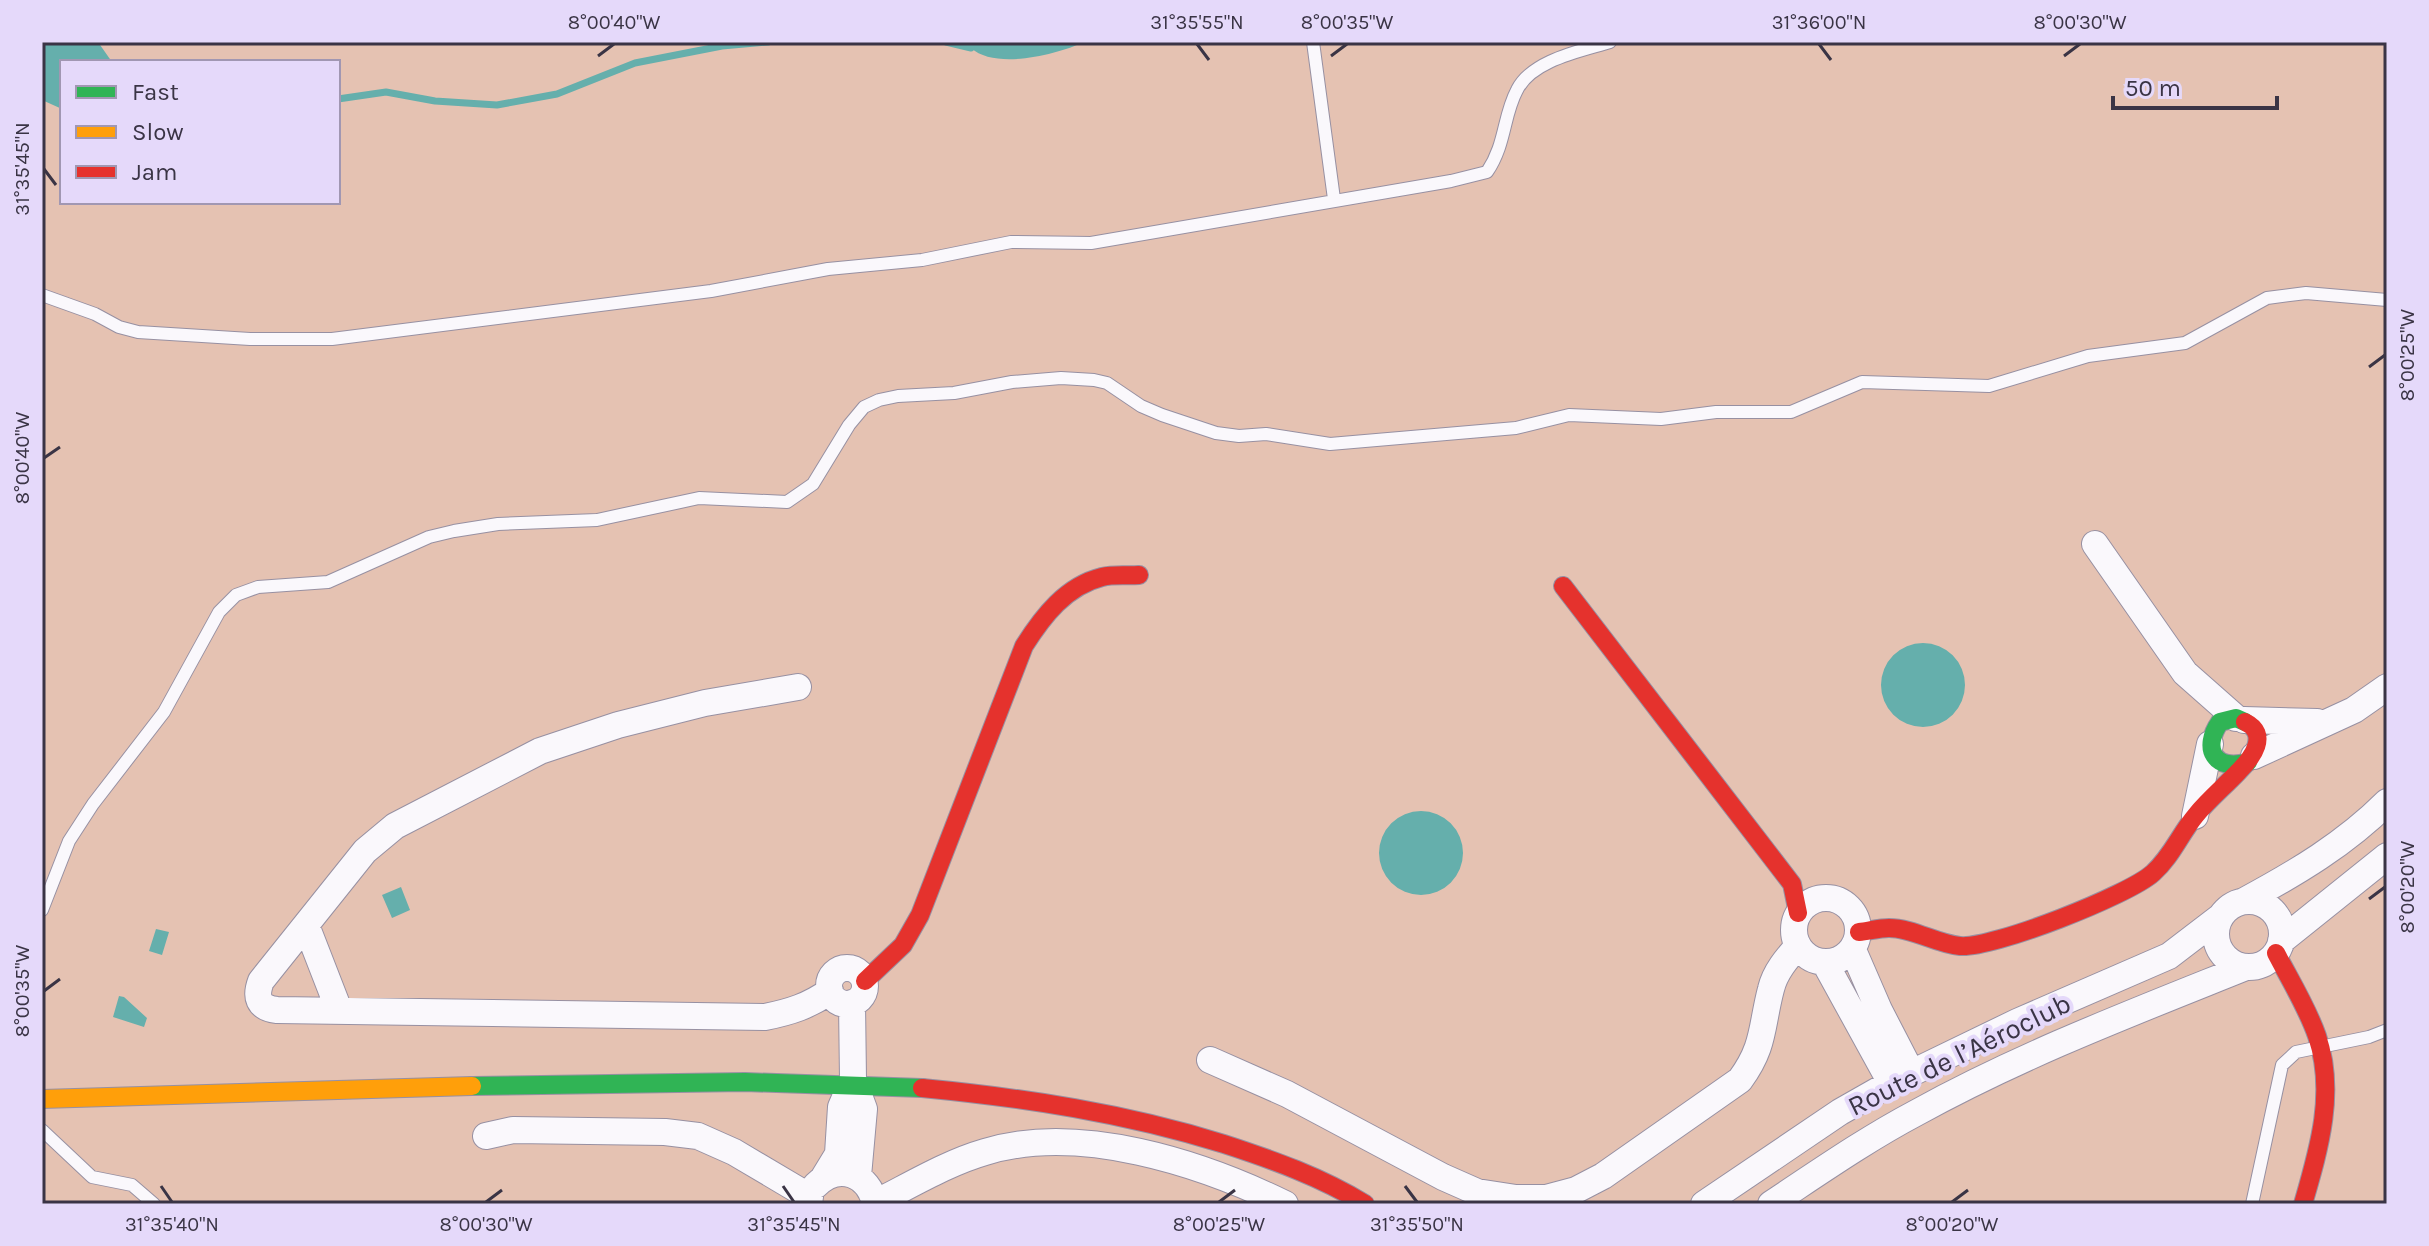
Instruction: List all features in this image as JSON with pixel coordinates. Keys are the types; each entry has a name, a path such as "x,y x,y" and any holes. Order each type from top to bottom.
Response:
{"street":[{"path":"2095,544 2185,673 2212,752 2224,764 2232,766 2251,759 2325,721 2354,710 2387,687"},
{"path":"798,687 705,703 647,717 540,751 395,826 365,851 261,981 257,993 259,1002 267,1009 765,1017 849,992 903,945 920,915 1024,646 1042,617 1069,592 1101,577 1139,575"},
{"path":"1563,586 1792,884 1798,913 1794,929 1798,946 1809,958 1825,963 1845,957 1856,941 1891,928 1960,946 1986,944 2102,901 2149,877 2166,861 2195,816 2251,759 2258,740 2251,725 2185,673"},
{"path":"2195,816 2210,740 2220,722 2240,719 2325,721"},
{"path":"2244,901 2265,905 2273,911 2282,931 2266,957 2235,964 2219,949 2216,928 2220,917 2234,904 2303,870 2363,826 2387,802"},
{"name":"Route de l’Aéroclub","path":"1771,1204 1864,1143 1984,1078 2033,1054 2266,957 2387,856"},
{"path":"1792,884 1822,898 1840,901 1854,914 1856,941 1901,1078"},
{"path":"1798,913 1812,901 1822,898"},
{"name":"Route de l’Aéroclub","path":"1704,1204 1840,1112 1901,1078 2030,1016 2169,956 2220,917"},
{"path":"306,925 339,1010"},
{"path":"1210,1060 1287,1094 1477,1192 1516,1198 1546,1198 1576,1190 1603,1176 1740,1080 1754,1061 1771,987 1784,962 1798,946"},
{"path":"2266,957 2295,991 2317,1035 2327,1085 2318,1153 2303,1204"},
{"path":"1825,963 1901,1078"},
{"path":"849,992 853,1083 864,1109 858,1176"},
{"path":"42,1099 383,1087 719,1082 853,1083 988,1093 1091,1108 1206,1137 1293,1168 1365,1204"},
{"path":"815,1193 838,1154 841,1107 853,1083"},
{"path":"486,1136 513,1130 665,1132 698,1136 815,1193"},
{"path":"815,1193 841,1172 858,1176 872,1192 875,1203 986,1151 1068,1142 1121,1148 1196,1168 1245,1185 1285,1204"}],"lane":[{"path":"1313,42 1334,199"},
{"path":"42,295 138,332 250,339 332,339 711,291 828,269 922,260 1011,242 1091,243 1451,181 1487,172 1498,156 1517,88 1553,59 1610,42"},
{"path":"42,910 69,841 93,804 164,712 219,612 236,595 258,587 328,582 429,537 454,531 498,524 597,520 699,498 787,502 813,484 849,425 864,407 879,400 954,393 1012,382 1061,378 1094,380 1107,383 1151,411 1216,433 1239,436 1266,434 1330,444 1516,428 1569,415 1661,419 1716,412 1791,412 1862,382 1989,386 2088,356 2185,343 2267,298 2306,293 2387,300"},
{"path":"2252,1204 2282,1065 2296,1052 2387,1030"},
{"path":"42,1130 92,1177 132,1185 154,1204"}],"shaded area":[{"path":"42,42 2387,42 2387,1204 42,1204"},
{"path":"42,42 98,42 111,60 60,60 60,108 42,100"},
{"path":"971,42 1084,42 1058,52 1010,59 982,55 971,48"},
{"path":"1915,643 1931,643 1947,650 1958,661 1965,685 1962,701 1953,715 1931,727 1915,727 1899,720 1888,709 1881,693 1881,677 1888,661 1899,650"},
{"path":"1421,811 1437,814 1451,823 1460,837 1463,853 1460,869 1451,883 1437,892 1421,895 1405,892 1391,883 1382,869 1379,853 1382,837 1391,823 1405,814"},
{"path":"401,887 410,910 392,918 382,895"},
{"path":"156,929 169,932 162,955 149,951"},
{"path":"119,996 147,1018 144,1027 113,1017"}],"waterway":[{"path":"340,99 386,92 435,101 497,105 557,94 635,63 722,46 768,42"},
{"path":"946,42 971,48"}],"traffic: fast":[{"path":"2245,722 2236,718 2220,722 2214,732 2212,749 2214,756 2227,764 2248,762"},
{"path":"472,1086 745,1082 922,1088"}],"traffic: slow":[{"path":"42,1099 472,1086"}],"traffic: jam":[{"path":"865,981 903,945 920,915 1024,646 1031,635 1048,613 1077,587 1102,577 1139,575"},
{"path":"1563,586 1792,884 1798,913"},
{"path":"1859,932 1898,929 1951,945 1976,945 2060,919 2139,883 2160,866 2206,803 2249,760 2258,739 2252,727 2245,722"},
{"path":"2276,953 2313,1025 2323,1057 2323,1120 2303,1204"},
{"path":"922,1088 1074,1108 1187,1133 1296,1170 1365,1204"}]}
